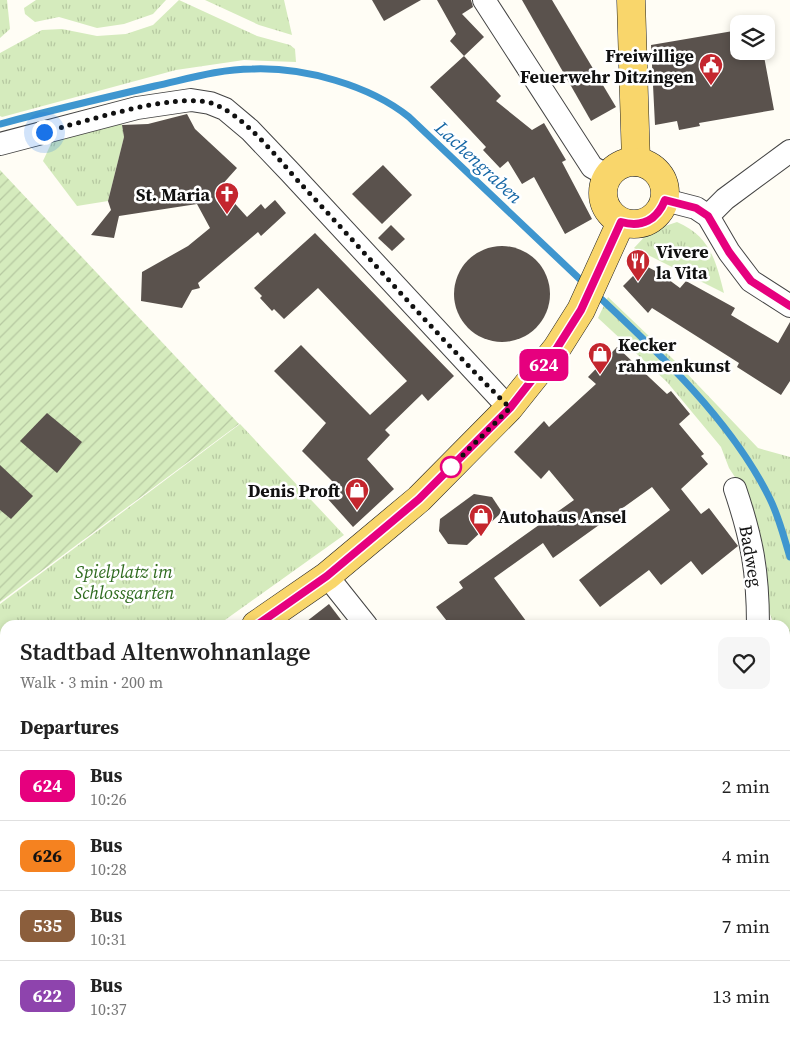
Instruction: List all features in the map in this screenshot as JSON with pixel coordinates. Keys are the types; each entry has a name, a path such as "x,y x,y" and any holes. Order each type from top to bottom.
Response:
{"main road":[{"path":"631,0 636,162"},
{"path":"636,162 649,165 660,174 665,186 665,200 661,210 653,218 643,224 632,225 621,222 612,216 604,202 603,186 615,168 625,163 636,162"},
{"path":"263,620 327,576 419,499 510,408 557,348 581,310 621,222"}],"street":[{"path":"484,0 592,167 608,176"},
{"path":"0,144 137,108 192,100 210,103 225,109 250,130 510,408"},
{"path":"708,216 725,199 790,151"},
{"path":"665,200 696,208 708,216 729,252 751,281 790,306"},
{"name":"Badweg","path":"735,489 750,534 758,581 758,620"},
{"path":"327,576 362,620"}],"green space":[{"path":"0,0 7,0 10,29 0,38"},
{"path":"36,0 166,0 153,14 124,24 97,28 59,17 35,22 25,14 24,8"},
{"path":"179,0 257,36 290,45 295,49 296,62 244,60 176,70 0,116 0,53 42,30 62,29 97,36 126,34 153,25"},
{"path":"205,0 284,0 292,35 259,25"},
{"path":"122,124 124,137 108,201 77,206 43,161 56,133"},
{"path":"0,170 239,424 0,602"},
{"path":"677,222 697,234 710,251 718,270 724,293 634,248 650,231"},
{"path":"608,297 675,361 758,448 790,457 790,620 772,620 758,581 767,571 765,556 748,497 729,468 721,447 667,382 598,318"},
{"name":"Spielplatz im Schlossgarten","path":"240,424 344,535 225,620 0,620 0,604"}],"building":[{"path":"372,0 421,0 384,21"},
{"path":"437,0 471,0 473,7 462,14 484,37 464,56 450,41 456,34"},
{"path":"522,0 552,0 616,107 591,121"},
{"path":"730,32 730,60 765,60 774,110 699,123 700,126 679,130 677,121 655,125 651,45"},
{"path":"464,56 501,96 496,101 532,130 544,123 566,160 562,162 592,219 565,234 534,177 522,184 508,161 500,168 483,150 486,147 430,87"},
{"name":"St. Maria","path":"187,114 195,129 237,168 220,187 247,217 261,204 265,209 275,200 286,213 261,236 258,232 198,283 200,288 192,290 182,308 141,301 142,272 188,246 210,228 197,204 119,216 114,238 91,235 111,210 108,201 124,137 122,125 148,124"},
{"path":"383,165 412,195 382,224 352,194"},
{"path":"391,225 405,239 392,251 378,238"},
{"path":"315,233 454,376 428,401 422,394 385,430 390,435 367,459 394,489 353,527 327,498 338,487 302,451 326,423 274,371 301,345 370,415 407,381 318,288 284,319 274,309 272,311 260,298 262,296 254,288"},
{"path":"502,246 521,249 536,260 547,275 550,294 547,313 536,328 521,339 502,342 483,339 468,328 457,313 454,294 457,275 468,260 483,249"},
{"path":"644,265 661,274 680,288 686,281 735,308 731,315 778,343 790,322 790,381 781,395 737,367 739,363 652,308 648,313 623,286"},
{"path":"617,347 667,394 671,391 690,414 679,424 704,454 701,456 708,464 681,489 701,514 709,508 738,546 702,575 691,561 661,585 649,570 600,607 579,580 670,510 652,487 553,558 543,543 494,578 525,620 446,620 436,607 463,588 459,582 574,500 549,470 541,479 514,452 544,421 549,427 596,384 588,377"},
{"path":"47,413 82,442 57,473 20,441"},
{"path":"0,465 33,496 11,519 0,510"},
{"path":"474,494 492,497 502,512 467,545 448,544 439,531 440,519"},
{"path":"329,604 341,620 308,620"}],"waterway":[{"name":"Lachengraben","path":"0,124 203,75 240,69 293,71 335,80 375,96 409,117 586,285"},
{"name":"Lachengraben","path":"596,294 669,364 715,415 736,442 770,499 779,520 790,557"}],"bus line":[{"name":"624","path":"264,620 327,576 419,499 510,408 557,348 581,310 621,222 632,225 643,224 661,210 665,200 696,208 708,216 729,252 751,281 790,306"}],"place":[{"name":"Freiwillige Feuerwehr Ditzingen","path":"711,86"},
{"name":"St. Maria","path":"227,215"},
{"name":"Vivere la Vita","path":"638,282"},
{"name":"Kecker rahmenkunst","path":"600,375"},
{"name":"Denis Proft","path":"357,511"},
{"name":"Autohaus Ansel","path":"481,537"}],"route":[{"path":"44,132 137,108 192,100 210,103 225,109 250,130 510,408 451,467"}]}
